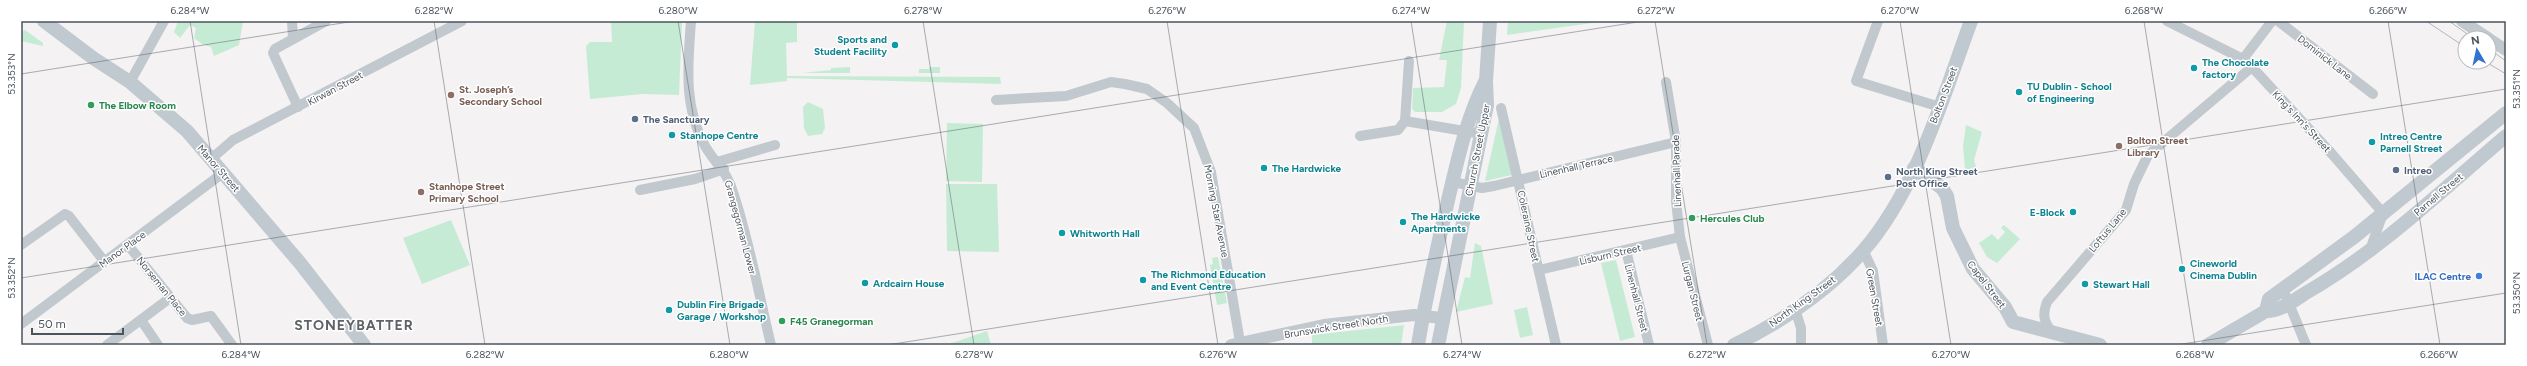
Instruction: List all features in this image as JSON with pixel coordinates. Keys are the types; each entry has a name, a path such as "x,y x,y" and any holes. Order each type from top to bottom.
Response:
{"main road":[{"name":"Manor Street","path":"44,21 93,58 130,82 187,131 296,257 364,345"},
{"path":"1486,81 1490,21"},
{"name":"Bolton Street","path":"1914,168 1940,107 1971,21"},
{"name":"Church Street Upper","path":"1418,345 1452,182 1466,131 1486,81"},
{"name":"Church Street Upper","path":"1438,345 1442,318 1482,134 1487,105 1486,81"},
{"name":"Parnell Street","path":"2266,311 2269,299 2383,214 2506,113"},
{"name":"Parnell Street","path":"2209,345 2266,311 2275,311 2289,303 2370,252 2506,136"},
{"name":"Capel Street","path":"1914,168 1942,188 1947,196 1953,228 1973,269 2005,307 2013,322 2052,332"},
{"name":"North King Street","path":"1734,345 1795,309 1832,281 1863,250 1887,217 1914,168"},
{"path":"2052,332 2100,345"}],"street":[{"path":"130,82 164,21"},
{"path":"292,21 293,38"},
{"path":"298,107 274,58 275,49 311,25 326,21"},
{"name":"Kirwan Street","path":"211,159 233,140 462,21"},
{"name":"Grangegorman Lower","path":"691,21 687,75 689,99 705,146 720,165 735,195 771,345"},
{"path":"1878,21 1856,81 1940,107"},
{"name":"King's Inn's Street","path":"2167,21 2243,59 2252,67 2332,154 2383,214"},
{"path":"2243,59 2272,21"},
{"name":"Dominick Lane","path":"2278,21 2373,94"},
{"path":"2462,21 2476,30"},
{"path":"2497,44 2506,50"},
{"path":"1360,136 1398,130 1405,121 1409,61"},
{"name":"Loftus Lane","path":"2052,332 2045,322 2044,310 2048,302 2126,210 2134,184 2148,155 2252,67"},
{"name":"Morning Star Avenue","path":"996,100 1066,96 1111,82 1147,90 1167,103 1194,128 1211,172 1236,344"},
{"name":"Linenhall Parade","path":"1666,82 1676,142 1676,201 1680,237"},
{"name":"Coleraine Street","path":"1501,108 1556,345"},
{"path":"1405,121 1482,134"},
{"name":"Linenhall Terrace","path":"1452,182 1482,188 1519,181 1676,142"},
{"path":"640,190 695,179 720,165 775,145"},
{"name":"Manor Place","path":"21,324 223,173"},
{"path":"22,242 66,214 104,261"},
{"path":"2370,252 2383,214"},
{"name":"Lisburn Street","path":"1539,270 1680,237"},
{"name":"Lurgan Street","path":"1680,237 1708,345"},
{"name":"Norseman Place","path":"128,245 187,318 192,320 206,315 211,316 232,345"},
{"name":"Linenhall Street","path":"1626,250 1649,345"},
{"name":"Green Street","path":"1863,250 1872,271 1883,345"},
{"path":"2283,289 2306,345"},
{"path":"107,345 170,298"},
{"path":"1795,309 1801,328 1801,345"},
{"name":"Brunswick Street North","path":"1236,344 1324,325 1414,314 1442,318"},
{"path":"141,320 158,345"}],"green space":[{"path":"178,21 243,21 239,45 214,56 211,47 202,44 194,38 196,28 190,25 180,38 174,32"},
{"path":"611,21 682,22 679,95 643,94 590,99 586,46 590,42 612,42"},
{"path":"755,21 797,21 797,42 786,43 787,76 1000,77 1001,84 787,78 787,81 750,85"},
{"path":"1447,21 1464,21 1461,88 1456,104 1442,112 1415,112 1412,109 1413,88 1444,87 1447,60 1439,60"},
{"path":"1508,21 1607,21 1507,35"},
{"path":"25,30 43,43 43,46 21,41 21,32"},
{"path":"850,67 850,73 802,73 831,70 831,68"},
{"path":"929,67 940,67 940,73 919,73 919,69 929,69"},
{"path":"808,102 823,109 825,128 822,134 808,136 804,128 803,107"},
{"path":"1500,114 1512,175 1485,181"},
{"path":"947,123 983,124 982,182 946,181"},
{"path":"1966,125 1982,132 1974,160 1978,174 1965,170 1963,146"},
{"path":"946,184 997,184 999,252 947,251"},
{"path":"451,220 470,265 422,284 403,238"},
{"path":"2004,225 2020,239 1997,263 1987,257 1979,243 1992,234 1998,240 2005,232 2001,228"},
{"path":"1475,243 1481,246 1493,304 1456,312 1465,277 1470,278"},
{"path":"1218,257 1227,303 1217,305 1210,265 1213,264 1212,258"},
{"path":"1616,260 1635,337 1620,341 1601,263"},
{"path":"1527,307 1533,335 1520,338 1514,310"},
{"path":"1404,325 1401,345 1312,345 1312,335"},
{"path":"987,331 991,345 946,345"}],"tram line":[{"path":"2426,21 2457,42"},
{"path":"2449,21 2462,30"},
{"path":"2497,55 2506,61"},
{"path":"2497,69 2506,74"}],"place":[{"name":"Sports and Student Facility","path":"895,45"},
{"name":"The Chocolate factory","path":"2194,68"},
{"name":"TU Dublin - School of Engineering","path":"2019,92"},
{"name":"St. Joseph’s Secondary School","path":"451,95"},
{"name":"The Elbow Room","path":"91,105"},
{"name":"The Sanctuary","path":"635,119"},
{"name":"Stanhope Centre","path":"672,135"},
{"name":"Intreo Centre Parnell Street","path":"2372,142"},
{"name":"Bolton Street Library","path":"2119,146"},
{"name":"The Hardwicke","path":"1264,168"},
{"name":"Intreo","path":"2396,170"},
{"name":"North King Street Post Office","path":"1888,177"},
{"name":"Stanhope Street Primary School","path":"421,192"},
{"name":"E-Block","path":"2073,212"},
{"name":"Hercules Club","path":"1692,218"},
{"name":"The Hardwicke Apartments","path":"1403,222"},
{"name":"Whitworth Hall","path":"1062,233"},
{"name":"Cineworld Cinema Dublin","path":"2182,269"},
{"name":"ILAC Centre","path":"2479,276"},
{"name":"The Richmond Education and Event Centre","path":"1143,280"},
{"name":"Ardcairn House","path":"865,283"},
{"name":"Stewart Hall","path":"2085,284"},
{"name":"Dublin Fire Brigade Garage / Workshop","path":"669,310"},
{"name":"F45 Granegorman","path":"782,321"}],"district":[{"name":"STONEYBATTER","path":"354,325"}]}
